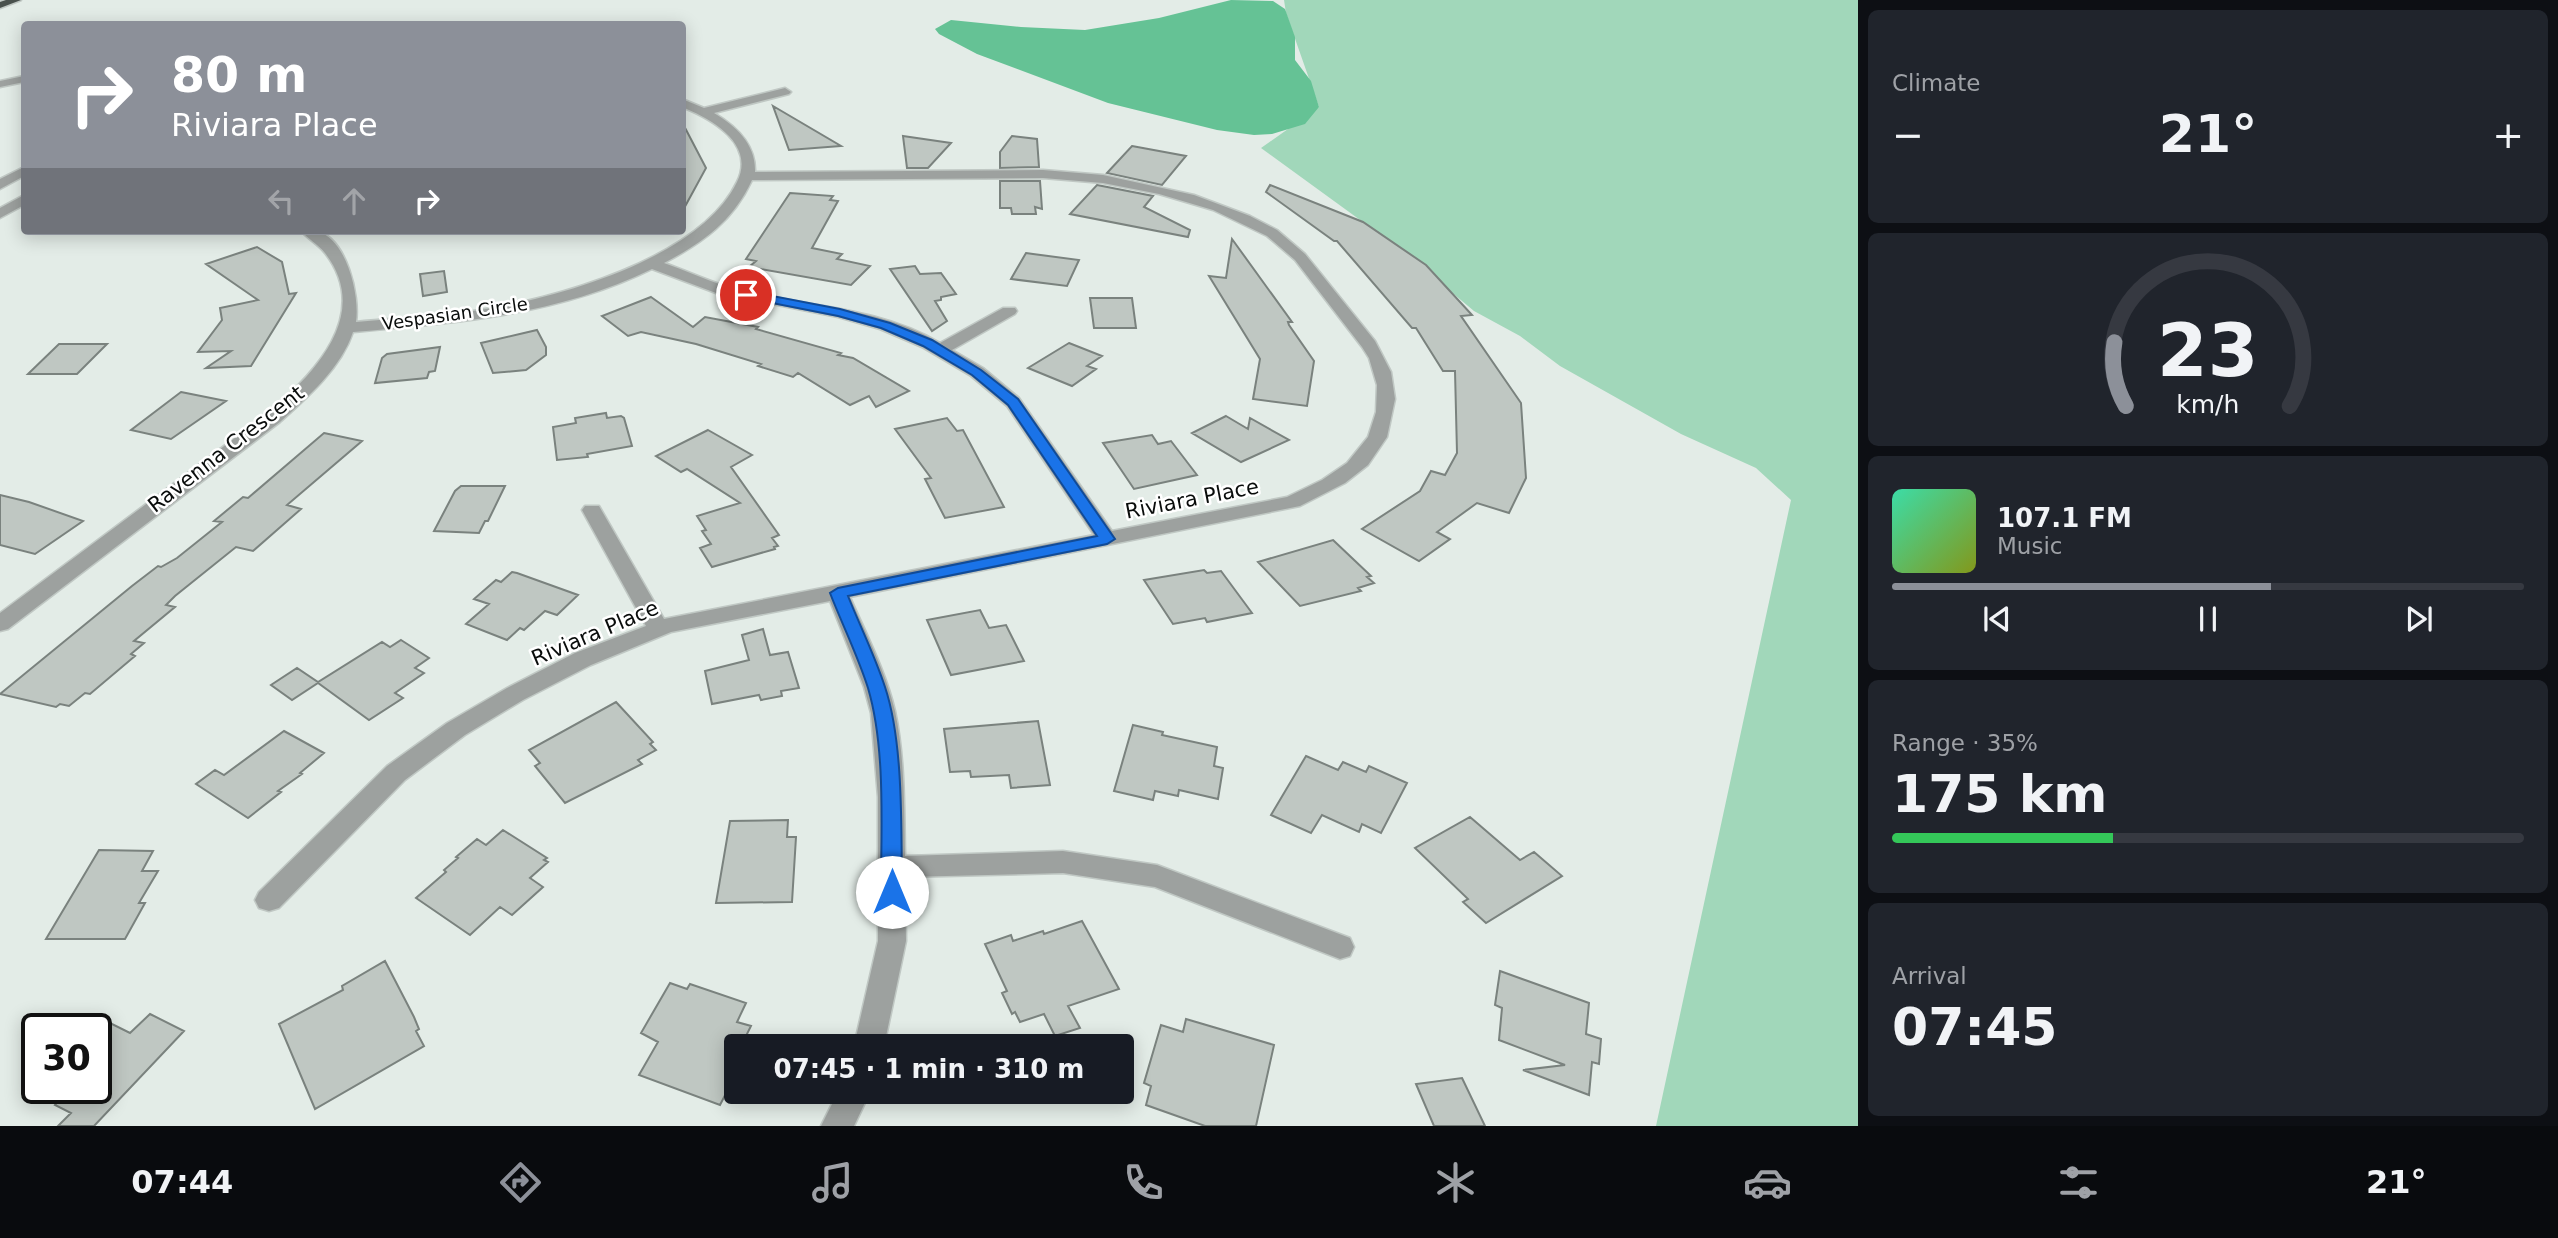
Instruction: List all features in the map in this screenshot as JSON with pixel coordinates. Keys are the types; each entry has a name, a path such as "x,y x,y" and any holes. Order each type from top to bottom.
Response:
{"highway":[{"path":"0,5 16,0"}],"street":[{"path":"0,84 21,80"},
{"path":"706,111 785,92"},
{"path":"686,104 706,111 727,125 743,146 750,166 748,176"},
{"path":"0,186 21,172"},
{"name":"Riviara Place","path":"269,900 396,773 456,729 515,694 583,659 659,629 1293,502 1334,480 1360,462 1378,437 1388,404 1385,380 1376,356 1299,256 1275,235 1204,202 1129,182 1043,174 748,176"},
{"name":"Vespasian Circle","path":"346,328 491,313 551,299 626,275 701,235 729,211 745,187 748,176"},
{"path":"0,186 21,187"},
{"path":"0,214 21,202"},
{"name":"Ravenna Crescent","path":"5,615 302,393 344,337 351,309 344,276 336,257 316,235"},
{"path":"651,263 722,290 840,313 886,326 939,350 977,372 1013,402 1107,539"},
{"path":"939,350 1009,311"},
{"path":"592,510 659,629"},
{"path":"838,593 876,687 883,713 891,797 892,941 872,1034"},
{"path":"891,867 1063,862 1157,876 1340,947"},
{"path":"837,1126 848,1104"}],"shaded area":[{"path":"1231,0 1273,1 1285,9 1295,37 1295,60 1311,81 1319,107 1305,124 1272,134 1254,135 1217,130 1108,103 977,54 939,34 935,29 951,20 1085,30 1159,18"},
{"path":"1284,0 1858,0 1858,1126 1656,1126 1791,500 1756,468 1681,434 1560,366 1520,336 1474,311 1400,249 1261,148 1319,107 1286,13"}],"building":[{"path":"773,106 841,146 789,150"},
{"path":"686,130 706,168 686,205"},
{"path":"903,136 951,143 928,168 907,168"},
{"path":"1012,136 1037,139 1039,167 1000,168 1000,152"},
{"path":"1132,146 1186,156 1162,185 1107,173"},
{"path":"1000,181 1040,181 1042,209 1035,207 1036,214 1012,214 1011,208 1000,208"},
{"path":"1097,185 1153,196 1144,207 1190,230 1188,237 1070,214"},
{"path":"1270,185 1363,222 1426,265 1472,315 1461,316 1521,403 1526,478 1509,513 1477,503 1437,532 1450,539 1419,561 1362,529 1420,491 1431,471 1445,475 1457,453 1455,371 1443,371 1416,328 1412,328 1337,241 1266,192"},
{"path":"790,193 833,196 830,200 838,201 812,248 842,254 837,259 870,266 851,285 749,267 756,261 746,259"},
{"path":"1232,239 1292,322 1288,322 1289,325 1314,361 1307,406 1253,399 1260,359 1209,276 1226,278"},
{"path":"257,247 282,262 289,294 296,293 251,366 206,368 231,351 198,352 222,320 220,308 258,300 206,264"},
{"path":"1026,253 1079,260 1067,286 1011,279"},
{"path":"915,266 920,274 941,273 956,294 935,301 947,321 932,331 890,269"},
{"path":"444,271 447,292 423,296 420,274"},
{"path":"651,297 693,327 705,317 758,327 756,329 853,358 909,391 876,407 869,396 850,405 798,373 793,377 696,344 641,332 628,336 602,316"},
{"path":"1090,298 1132,298 1136,328 1094,328"},
{"path":"537,330 546,347 546,355 526,370 493,373 481,343"},
{"path":"1069,343 1102,356 1087,366 1096,369 1072,386 1028,368"},
{"path":"59,344 107,344 77,374 28,374"},
{"path":"440,347 435,371 429,372 427,378 375,383 382,358 387,354"},
{"path":"181,392 226,401 171,439 131,430"},
{"path":"606,413 607,418 624,418 632,446 587,454 588,457 557,460 553,427 576,423 575,418"},
{"path":"1226,416 1248,429 1250,418 1289,440 1241,462 1192,433"},
{"path":"947,418 957,431 963,430 1004,507 945,518 925,479 931,478 895,429"},
{"path":"708,430 752,455 731,467 779,535 772,538 778,546 774,547 775,549 712,567 700,548 711,544 702,531 706,530 697,516 740,503 687,469 681,472 656,456"},
{"path":"324,433 362,441 287,505 301,509 253,551 236,547 175,596 166,605 175,607 134,641 144,643 131,654 135,656 90,694 85,693 69,706 60,704 56,707 0,694 132,586 158,566 177,558 222,522 214,521 243,497 248,498"},
{"path":"1152,435 1158,444 1171,441 1197,475 1134,489 1103,443"},
{"path":"461,486 505,486 479,533 434,531 455,491"},
{"path":"0,495 83,521 35,554 0,545"},
{"path":"1333,540 1371,576 1367,577 1374,583 1358,588 1361,591 1300,606 1258,562"},
{"path":"1204,570 1207,573 1221,571 1252,613 1207,622 1205,618 1173,624 1144,580"},
{"path":"512,572 578,595 557,615 545,611 524,630 520,628 507,640 466,624 489,604 474,599 496,580 501,582"},
{"path":"980,610 989,628 1006,625 1024,661 951,675 927,620"},
{"path":"763,629 770,655 788,652 799,688 781,691 782,696 761,700 759,695 712,704 705,671 749,660 742,635"},
{"path":"401,640 429,658 415,668 424,673 395,693 403,698 369,720 318,683 292,700 271,685 297,668 318,682 382,642 390,647"},
{"path":"616,702 653,742 650,744 656,750 638,760 642,764 565,803 535,766 540,763 529,750"},
{"path":"1038,721 1050,785 1011,788 1009,775 971,777 970,771 950,772 944,729"},
{"path":"1133,725 1163,732 1162,735 1217,747 1214,766 1223,768 1218,799 1179,790 1178,796 1155,791 1153,800 1114,791"},
{"path":"284,731 324,753 248,818 196,784 215,770 224,775"},
{"path":"1306,756 1338,770 1343,762 1366,772 1369,766 1407,783 1381,833 1362,824 1359,832 1322,815 1311,833 1271,815"},
{"path":"1470,817 1520,860 1534,852 1562,876 1486,923 1463,902 1468,899 1415,848"},
{"path":"788,820 787,837 796,837 792,902 716,903 730,821"},
{"path":"503,830 547,858 544,860 548,862 530,878 543,887 512,915 500,907 470,935 416,898 446,872 444,870 458,858 456,857 477,839 486,845"},
{"path":"99,850 153,851 142,871 158,871 139,903 145,903 125,939 46,939"},
{"path":"1082,921 1119,989 1068,1006 1080,1028 1061,1034 1054,1034 1044,1014 1020,1022 1015,1012 1012,1014 1002,993 1007,991 985,944 1011,935 1013,941 1043,931 1044,934"},
{"path":"385,961 414,1017 419,1029 416,1031 424,1046 315,1109 279,1024 343,990 342,986"},
{"path":"1500,971 1589,1003 1586,1034 1601,1039 1599,1064 1592,1062 1589,1095 1523,1070 1565,1065 1499,1040 1502,1008 1495,1005"},
{"path":"670,983 687,989 690,984 746,1003 737,1022 751,1026 747,1034 724,1034 724,1097 720,1105 639,1075 658,1042 641,1033"},
{"path":"150,1014 184,1031 94,1126 58,1126 71,1113 56,1104 112,1104 112,1024 130,1033"},
{"path":"1186,1019 1274,1045 1256,1126 1205,1126 1146,1105 1151,1086 1144,1083 1161,1025 1183,1032"},
{"path":"1462,1078 1485,1126 1434,1126 1416,1084"}],"route":[{"path":"746,295 840,313 886,326 928,343 977,372 1013,402 1107,539 838,593 876,687 883,713 891,797 892,892"}]}
